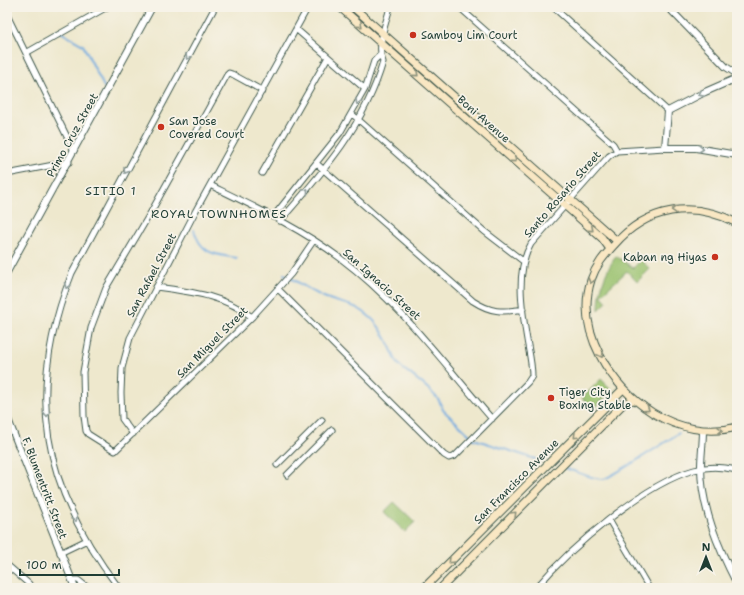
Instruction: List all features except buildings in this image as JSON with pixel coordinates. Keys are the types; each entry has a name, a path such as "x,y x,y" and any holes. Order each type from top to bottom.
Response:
{"main road":[{"name":"Boni Avenue","path":"340,7 602,238 610,249"},
{"name":"Boni Avenue","path":"353,7 618,241"},
{"path":"737,223 705,211 668,211 645,219 624,233 610,249 596,269 590,286 587,308 593,338 601,356 610,373 634,400 677,425 704,430 728,430 737,427"},
{"name":"San Francisco Avenue","path":"424,588 623,389"},
{"name":"San Francisco Avenue","path":"441,588 624,403 634,400"}],"street":[{"path":"26,53 107,7"},
{"name":"Primo Cruz Street","path":"7,271 99,108 152,7"},
{"path":"119,588 98,560 64,497 54,465 48,439 46,375 48,355 57,316 80,255 215,7"},
{"name":"San Rafael Street","path":"133,434 122,419 122,368 130,338 210,185 308,7"},
{"path":"280,221 324,170 348,139 359,121 378,80 383,62 380,55 381,43 390,7"},
{"path":"459,7 613,144 618,151"},
{"path":"553,7 668,111"},
{"path":"668,7 726,67 737,74"},
{"path":"7,15 74,151"},
{"path":"296,29 365,89"},
{"path":"273,216 331,147 352,114 365,89 374,61 380,55"},
{"path":"262,173 328,57"},
{"name":"San Miguel Street","path":"263,91 232,74 229,73 227,75 151,212 106,288 92,328 83,372 84,416 86,431 88,434 115,451 252,317 291,274 314,240"},
{"path":"668,111 737,78"},
{"path":"665,148 668,111"},
{"path":"352,114 484,232 523,262"},
{"name":"Santo Rosario Street","path":"278,289 444,455 449,458 455,456 472,440 532,376 522,309 523,262 531,244 601,163 618,151 665,148 696,148 737,155"},
{"path":"7,174 68,162"},
{"path":"317,164 473,301 485,309 500,312 522,309"},
{"name":"San Ignacio Street","path":"210,185 273,216 314,240 350,266 421,333 492,419"},
{"path":"156,287 209,296 237,306 252,317"},
{"name":"F. Blumentritt Street","path":"7,417 75,588"},
{"path":"277,465 322,420"},
{"path":"287,475 332,430"},
{"path":"704,430 701,468 705,498 714,531 737,584"},
{"path":"536,588 552,570 609,520 653,489 676,477 701,468 716,467 737,470"},
{"path":"609,520 648,588"},
{"path":"60,553 87,540"},
{"path":"7,565 28,584 28,588"},
{"path":"72,580 78,580 88,588"}],"green space":[{"path":"616,256 633,268 641,260 650,269 637,282 627,271 601,295 607,302 599,310 600,296 603,282 608,269"},
{"path":"601,379 612,390 593,410 582,398"},
{"path":"394,502 415,522 405,532 384,512"}],"waterway":[{"path":"57,30 83,45 104,87"},
{"path":"194,230 197,238 205,249 216,254 237,258"},
{"path":"284,274 318,294 355,307 371,318 382,332 399,365 432,392 441,404 443,410 474,439 541,461"},
{"path":"564,468 598,479 603,479 652,451 679,433"}],"place":[{"name":"Samboy Lim Court","path":"413,35"},
{"name":"San Jose Covered Court","path":"161,127"},
{"name":"Kaban ng Hiyas","path":"715,257"},
{"name":"Tiger City Boxing Stable","path":"551,398"}],"district":[{"name":"SITIO 1","path":"111,191"},
{"name":"ROYAL TOWNHOMES","path":"219,214"}]}
